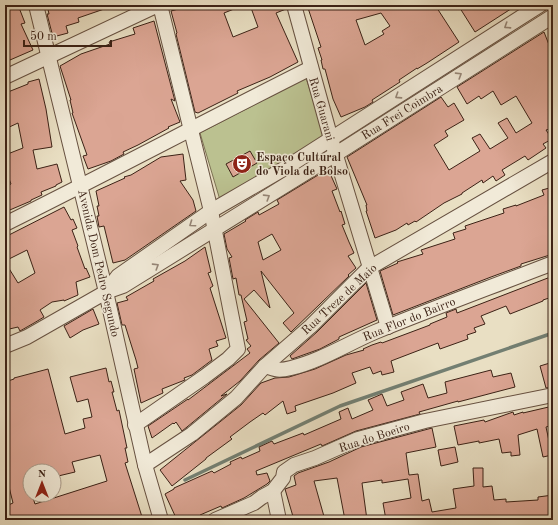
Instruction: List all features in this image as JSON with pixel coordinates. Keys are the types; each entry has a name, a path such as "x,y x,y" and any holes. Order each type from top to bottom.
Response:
{"street":[{"name":"Avenida Dom Pedro Segundo","path":"36,5 106,292 135,425 161,520"},
{"path":"5,77 159,5 211,211 238,349 228,359 204,377 135,425"},
{"name":"Rua Guarani","path":"294,5 331,139 388,327"},
{"name":"Rua Frei Coimbra","path":"106,292 118,276 211,211 287,167 540,5"},
{"name":"Rua Frei Coimbra","path":"5,346 27,337 106,292 123,286 336,154 553,16"},
{"path":"5,224 311,68"},
{"name":"Rua Treze de Maio","path":"145,465 192,434 236,398 265,366 311,326 370,268 553,161"},
{"name":"Rua Flor do Bairro","path":"265,366 276,370 292,368 468,294 553,263"},
{"name":"Rua do Boeiro","path":"216,520 254,503 273,492 283,478 284,472 294,465 315,458 358,439 425,421 553,395"},
{"path":"273,492 279,520"}],"green space":[{"path":"306,78 325,137 220,200 200,133"}],"building":[{"path":"5,5 18,5 25,23 21,24 33,50 10,60 8,54 5,56"},
{"path":"47,5 110,5 110,7 78,18 79,22 66,26 68,33 53,37 47,14 49,14"},
{"path":"185,5 244,5 224,13 233,37 258,27 250,5 286,5 286,9 276,13 298,62 270,77 237,91 238,93 198,113 195,112 171,11 186,7"},
{"path":"310,5 358,5 360,9 374,5 435,5 459,42 399,80 400,82 372,100 373,102 341,117 333,99 325,69 323,69 318,48 321,47 308,8 311,7","holes":["381,13 390,26 382,31 384,34 365,45 356,20"]},
{"path":"458,5 517,5 475,32"},
{"path":"154,21 175,101 171,99 180,122 123,152 124,154 111,161 88,169 83,156 87,155 72,113 71,100 60,66 81,54 110,44 109,42 135,34 133,28"},
{"path":"544,32 553,55 553,128 546,130 552,139 543,144 546,148 528,160 525,156 502,170 505,175 496,181 493,176 483,183 482,180 416,222 415,221 408,225 407,223 396,230 375,238 366,211 367,205 347,157 441,97 448,107 454,103 464,120 445,131 448,136 434,145 449,170 480,151 472,138 480,134 490,149 508,138 498,123 507,118 516,133 532,123 516,96 501,105 493,91 481,99 479,96 467,104 457,87"},
{"path":"39,79 46,109 52,147 33,150 37,169 57,164 62,182 41,192 42,195 31,201 5,212 5,187 11,184 5,168 5,155 23,148 18,123 5,129 5,98 9,96 8,92 28,84 28,82"},
{"name":"Espaço Cultural do Viola de Bolso","path":"250,151 257,163 233,177 226,164"},
{"path":"183,154 186,180 180,181 193,200 196,211 125,260 113,263 104,226 99,227 97,206 99,206 96,191 131,175 161,157"},
{"path":"328,169 337,189 332,191 345,224 342,225 354,253 348,256 356,268 291,332 283,323 294,313 261,271 270,308 254,290 244,299 279,343 259,360 240,381 221,396 227,394 182,431 176,422 152,438 148,426 188,400 250,353 247,349 251,346 246,340 248,339 244,322 247,321 241,295 239,295 236,278 233,279 229,258 232,257 227,249 224,234 258,212 259,215 279,204 277,200","holes":["272,234 281,250 263,260 258,242"]},
{"path":"553,187 553,254 521,264 521,266 393,315 380,271 398,263 397,262 423,254 421,250 455,239 453,233 466,229 465,226 504,213 503,209 516,206 544,195 542,190"},
{"path":"64,207 71,220 73,219 77,228 72,230 85,269 86,268 90,277 76,282 78,295 64,301 52,302 40,310 44,317 20,331 18,327 5,330 5,262 18,283 35,273 27,250 5,261 5,237"},
{"path":"205,247 211,272 208,273 213,286 210,288 226,338 216,341 218,346 209,349 212,360 192,375 184,378 185,380 162,389 163,393 141,403 134,369 138,368 125,325 122,325 117,303 128,300 126,297 154,281 153,279 185,261"},
{"path":"553,276 553,287 549,289 552,297 510,314 506,306 481,316 485,324 474,328 476,332 467,335 468,339 440,349 438,343 391,361 394,372 382,375 381,371 373,374 370,367 352,373 356,383 333,393 295,406 296,411 287,414 283,401 265,415 263,413 230,437 232,439 172,486 160,470 241,405 261,383 275,378 289,377 315,369 346,355 364,350 363,349 372,345 382,343 430,325 447,317 446,313 456,309 457,313"},
{"path":"366,283 377,320 339,337 339,339 320,349 292,359 290,356 317,332"},
{"path":"93,309 99,324 83,330 70,338 64,326"},
{"path":"553,362 553,387 546,388 540,366"},
{"path":"106,368 109,382 111,381 114,392 112,392 117,411 119,410 127,448 125,448 128,462 125,463 143,520 11,520 6,506 13,503 5,471 5,382 14,378 48,369 65,434 85,428 83,419 92,417 88,399 77,402 70,377","holes":["100,455 107,481 62,495 62,503 22,503 22,463 62,463 62,475 75,472 72,462"]},
{"path":"491,370 493,377 511,373 515,387 458,401 419,412 420,414 356,431 322,446 321,444 256,471 257,475 267,473 270,481 244,498 222,508 221,506 200,515 202,520 177,520 165,494 174,488 212,471 214,473 231,464 230,462 241,457 242,459 260,451 259,447 272,441 274,444 303,433 304,435 341,419 339,412 348,408 352,419 373,410 368,400 382,394 387,406 404,400 401,392 423,384 428,398 447,393 445,382"},
{"path":"553,406 553,425 546,427 552,455 543,457 537,429 518,435 520,455 511,456 511,452 502,453 499,439 458,445 454,426 484,420 485,422 513,412 514,415"},
{"path":"432,428 436,447 406,453 409,475 418,474 422,501 429,499 432,512 456,508 453,489 474,486 473,468 483,468 483,487 492,486 494,500 506,499 506,502 538,500 538,497 553,495 553,520 386,520 383,503 411,498 408,479 382,483 382,480 362,483 367,520 345,520 337,478 314,481 325,520 294,520 285,489 296,485 294,476 298,473 329,462 361,447"},
{"path":"455,447 458,462 441,466 438,450"}],"waterway":[{"path":"185,480 340,406 553,333"}],"place":[{"name":"Espaço Cultural do Viola de Bolso","path":"242,164"}]}
